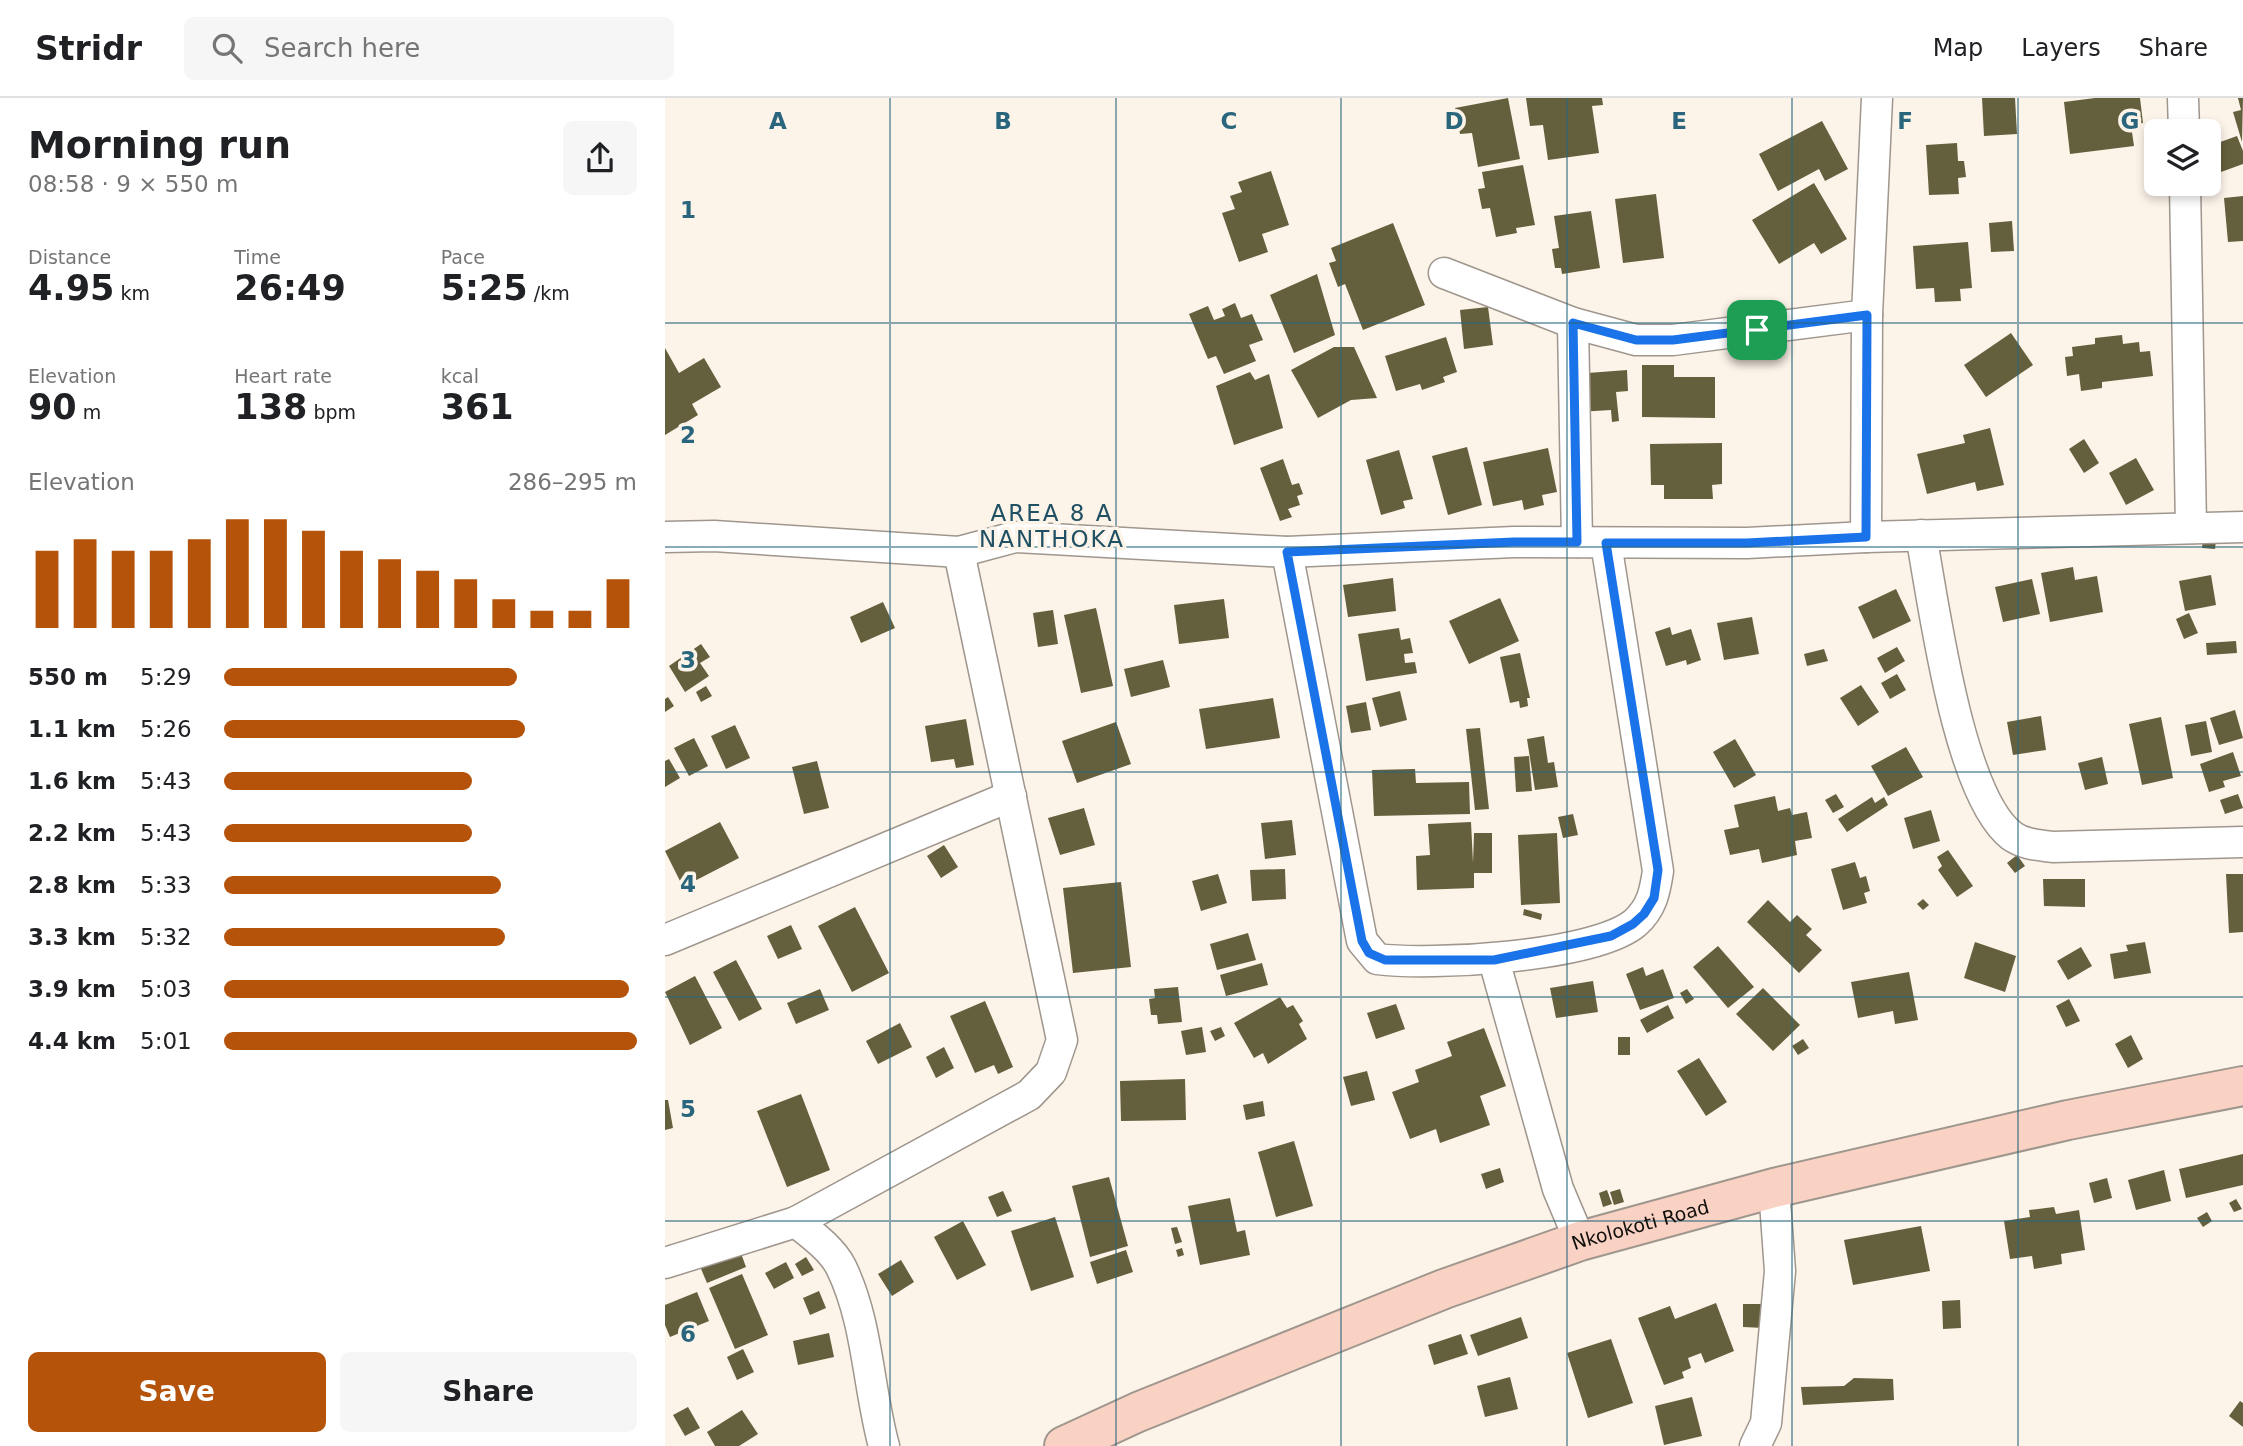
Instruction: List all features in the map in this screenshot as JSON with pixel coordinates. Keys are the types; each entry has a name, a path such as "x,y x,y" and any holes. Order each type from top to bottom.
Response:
{"main road":[{"name":"Nkolokoti Road","path":"1064,1446 1138,1412 1444,1289 1580,1241 1774,1188 2068,1120 2243,1086"}],"street":[{"path":"1866,537 1867,315 1877,98"},
{"path":"2183,98 2184,119"},
{"path":"2185,196 2191,528"},
{"path":"1444,273 1573,323 1636,340 1673,340 1867,315"},
{"path":"1287,552 1362,941 1377,959 1494,960 1611,936 1633,924 1654,898 1658,870 1592,543 1573,323"},
{"path":"665,537 715,536 959,552 1015,537 1287,552 1514,542 1747,543 1921,535 2243,527"},
{"path":"1921,535 1968,766 1999,823 2012,836 2027,844 2053,847 2243,842"},
{"path":"670,1254 796,1222 1029,1095 1051,1072 1062,1040 959,552"},
{"path":"665,940 1011,796"},
{"path":"1494,960 1558,1189 1580,1241"},
{"path":"1755,1446 1766,1423 1780,1271 1774,1188"},
{"path":"796,1222 819,1241 841,1265 858,1314 884,1446"}],"building":[{"path":"1508,98 1520,159 1478,167 1472,133 1460,134 1455,108"},
{"path":"1526,98 1602,98 1603,105 1592,106 1599,153 1548,160 1543,125 1530,126"},
{"path":"1982,98 2015,98 2017,134 1984,136"},
{"path":"2095,98 2140,98 2143,123 2131,125 2134,146 2070,154 2064,102"},
{"path":"2238,98 2243,98 2242,142 2233,112 2241,110"},
{"path":"1822,121 1848,169 1825,181 1819,169 1778,191 1759,154"},
{"path":"2237,136 2243,151 2243,164 2221,172 2221,142"},
{"path":"1957,143 1958,161 1964,161 1966,177 1958,178 1959,194 1929,195 1926,145"},
{"path":"1523,165 1535,225 1516,228 1517,233 1496,237 1490,208 1482,209 1478,189 1485,188 1482,172"},
{"path":"1271,171 1289,225 1262,234 1268,252 1239,262 1222,213 1235,209 1230,196 1242,192 1238,182"},
{"path":"1814,183 1847,239 1821,254 1814,243 1779,264 1752,220"},
{"path":"1656,194 1664,258 1623,263 1615,199"},
{"path":"2243,196 2243,241 2228,242 2224,198"},
{"path":"1591,211 1600,268 1562,274 1561,268 1555,268 1552,249 1559,248 1554,216"},
{"path":"2012,221 2014,251 1991,252 1989,223"},
{"path":"1393,223 1425,305 1363,330 1345,284 1338,287 1329,263 1336,261 1331,248"},
{"path":"1968,242 1972,288 1960,289 1961,301 1935,302 1934,288 1916,289 1913,246"},
{"path":"1317,274 1335,335 1294,353 1270,295"},
{"path":"1235,303 1241,318 1252,314 1263,340 1249,345 1256,361 1224,374 1216,356 1208,359 1189,314 1208,306 1214,320 1225,316 1222,309"},
{"path":"1488,307 1493,345 1464,349 1460,310"},
{"path":"2011,333 2033,365 1986,397 1964,365"},
{"path":"2122,335 2123,344 2139,342 2140,352 2150,351 2153,376 2102,382 2102,388 2081,391 2079,374 2067,376 2065,357 2073,356 2072,347 2095,344 2095,338"},
{"path":"1446,337 1457,372 1443,377 1445,382 1422,390 1420,384 1396,391 1385,356"},
{"path":"1334,347 1354,347 1377,398 1351,400 1318,418 1291,370"},
{"path":"665,348 679,373 704,358 721,387 692,404 698,415 665,435"},
{"path":"1642,365 1674,365 1674,377 1715,377 1715,418 1642,417"},
{"path":"1627,370 1628,391 1616,392 1619,421 1612,422 1611,410 1578,412 1575,374"},
{"path":"1250,372 1255,380 1269,374 1283,428 1234,445 1216,386"},
{"path":"1990,428 2004,485 1977,491 1975,482 1927,494 1917,454 1965,443 1963,435"},
{"path":"2084,439 2099,463 2084,473 2069,449"},
{"path":"1722,443 1722,484 1712,485 1713,499 1664,499 1664,485 1651,485 1650,444"},
{"path":"1467,447 1482,505 1448,515 1432,456"},
{"path":"1548,448 1557,492 1542,495 1544,505 1524,510 1522,500 1493,506 1483,462"},
{"path":"1399,450 1413,499 1403,501 1405,508 1381,515 1366,460"},
{"path":"2136,458 2154,490 2126,505 2109,473"},
{"path":"1283,459 1292,485 1299,483 1303,494 1297,496 1300,505 1288,509 1292,517 1280,521 1260,468"},
{"path":"2203,538 2216,540 2215,549 2202,548"},
{"path":"2073,567 2075,580 2097,576 2103,612 2050,622 2041,573"},
{"path":"2211,575 2216,605 2185,611 2179,581"},
{"path":"1393,578 1396,611 1348,617 1343,585"},
{"path":"2032,579 2040,614 2003,622 1995,587"},
{"path":"1896,589 1911,621 1873,639 1858,607"},
{"path":"1500,598 1519,641 1469,664 1449,621"},
{"path":"1224,599 1229,638 1179,644 1174,605"},
{"path":"883,602 895,628 861,643 850,617"},
{"path":"1096,608 1113,686 1081,693 1064,615"},
{"path":"1053,610 1058,644 1038,647 1033,613"},
{"path":"2189,613 2198,633 2184,639 2176,619"},
{"path":"1752,617 1759,654 1724,660 1717,623"},
{"path":"1670,627 1672,635 1691,629 1701,660 1687,665 1686,660 1666,666 1655,632"},
{"path":"1399,628 1401,640 1410,638 1413,653 1404,654 1405,663 1415,662 1417,673 1366,681 1358,634"},
{"path":"2236,641 2237,653 2207,655 2206,643"},
{"path":"701,644 710,657 700,663 709,676 685,692 669,666"},
{"path":"1897,647 1905,661 1885,673 1877,658"},
{"path":"1824,649 1828,661 1807,666 1804,654"},
{"path":"1520,653 1530,698 1527,698 1528,706 1520,708 1519,701 1510,703 1500,657"},
{"path":"1163,660 1170,687 1131,697 1124,669"},
{"path":"1897,674 1906,690 1890,699 1881,683"},
{"path":"1861,685 1879,712 1858,726 1840,698"},
{"path":"706,686 712,696 701,702 696,692"},
{"path":"1400,691 1407,720 1380,727 1372,698"},
{"path":"668,697 674,706 665,712 665,699"},
{"path":"1273,698 1280,738 1206,749 1199,709"},
{"path":"1366,702 1371,730 1351,733 1346,706"},
{"path":"2235,710 2243,738 2219,745 2210,718"},
{"path":"2041,716 2046,750 2013,755 2007,722"},
{"path":"2161,717 2173,778 2142,785 2129,724"},
{"path":"966,719 974,765 956,768 954,759 931,762 925,726"},
{"path":"2206,721 2212,752 2191,756 2185,725"},
{"path":"1116,722 1131,764 1077,783 1062,741"},
{"path":"735,725 750,758 726,769 711,736"},
{"path":"1480,728 1489,809 1475,810 1466,729"},
{"path":"1544,736 1548,763 1554,762 1558,787 1535,790 1527,739"},
{"path":"694,738 708,766 689,776 674,748"},
{"path":"1735,739 1756,775 1734,788 1713,752"},
{"path":"1906,747 1923,777 1888,796 1871,766"},
{"path":"2233,752 2241,776 2223,781 2225,787 2209,792 2200,764"},
{"path":"1529,756 1532,791 1516,792 1514,757"},
{"path":"2102,757 2108,784 2085,790 2078,763"},
{"path":"669,759 680,778 665,787 665,761"},
{"path":"817,761 829,808 804,814 792,767"},
{"path":"1415,769 1416,783 1469,782 1470,814 1374,816 1372,770"},
{"path":"1836,794 1844,807 1833,813 1825,800"},
{"path":"2238,794 2243,808 2225,814 2220,800"},
{"path":"1775,796 1778,811 1790,808 1792,815 1807,812 1812,838 1795,841 1797,855 1762,863 1759,849 1730,855 1724,830 1739,827 1734,805"},
{"path":"1872,797 1875,803 1884,797 1888,805 1847,832 1838,819"},
{"path":"1084,808 1095,845 1060,855 1048,818"},
{"path":"1931,810 1940,841 1913,849 1904,818"},
{"path":"1573,814 1578,835 1563,838 1558,817"},
{"path":"1292,820 1296,855 1265,859 1261,823"},
{"path":"720,822 739,858 683,887 665,851"},
{"path":"1471,822 1473,863 1474,833 1492,833 1492,873 1474,873 1474,888 1417,890 1416,856 1430,855 1428,824"},
{"path":"1557,833 1560,903 1521,905 1518,835"},
{"path":"944,845 958,867 941,878 927,856"},
{"path":"1948,850 1973,886 1957,897 1938,870 1942,866 1937,857"},
{"path":"2017,855 2025,866 2015,873 2007,863"},
{"path":"1855,862 1860,878 1866,876 1870,891 1864,893 1867,903 1843,910 1831,869"},
{"path":"1285,869 1286,899 1252,901 1250,870"},
{"path":"1218,874 1227,903 1201,911 1192,881"},
{"path":"2226,874 2243,874 2243,932 2229,933"},
{"path":"2043,879 2085,879 2085,907 2044,906"},
{"path":"1121,882 1131,967 1073,973 1063,888"},
{"path":"1923,899 1929,905 1923,910 1917,904"},
{"path":"1768,900 1790,922 1797,915 1812,929 1806,935 1822,950 1799,973 1747,922"},
{"path":"855,907 889,973 852,992 818,926"},
{"path":"1524,909 1542,914 1541,920 1523,915"},
{"path":"791,925 802,949 778,959 767,936"},
{"path":"1248,933 1256,960 1217,970 1210,944"},
{"path":"1975,942 2016,956 2005,992 1964,978"},
{"path":"2145,942 2151,973 2114,979 2110,954 2128,951 2126,945"},
{"path":"1718,946 1754,987 1728,1008 1693,967"},
{"path":"2081,947 2092,966 2068,980 2057,961"},
{"path":"736,960 762,1009 739,1021 713,972"},
{"path":"1262,963 1268,985 1226,996 1220,975"},
{"path":"1643,967 1646,976 1663,969 1674,998 1640,1010 1626,974"},
{"path":"1909,972 1918,1020 1895,1024 1893,1011 1858,1018 1851,982"},
{"path":"695,976 722,1028 690,1045 665,992"},
{"path":"1593,981 1598,1012 1556,1018 1550,988"},
{"path":"1178,987 1182,1022 1158,1024 1157,1015 1151,1015 1149,999 1155,998 1154,989"},
{"path":"1763,988 1800,1025 1773,1051 1736,1014"},
{"path":"820,989 829,1010 796,1024 787,1003"},
{"path":"1687,989 1694,999 1686,1004 1680,993"},
{"path":"1280,997 1287,1008 1293,1005 1303,1021 1299,1024 1307,1039 1268,1064 1263,1053 1254,1058 1234,1023"},
{"path":"2069,999 2080,1021 2066,1027 2056,1006"},
{"path":"985,1001 1013,1067 998,1074 994,1065 975,1073 950,1016"},
{"path":"1396,1004 1405,1029 1376,1039 1367,1013"},
{"path":"1668,1005 1674,1018 1647,1033 1640,1020"},
{"path":"900,1023 912,1047 878,1064 866,1041"},
{"path":"1202,1027 1206,1052 1186,1055 1181,1031"},
{"path":"1221,1027 1225,1036 1215,1041 1210,1031"},
{"path":"1484,1028 1506,1086 1480,1096 1490,1125 1440,1143 1436,1129 1410,1139 1392,1092 1419,1082 1415,1070 1452,1056 1447,1042"},
{"path":"2131,1035 2143,1059 2128,1068 2115,1044"},
{"path":"1618,1037 1630,1037 1630,1055 1618,1055"},
{"path":"1803,1039 1809,1048 1798,1055 1792,1046"},
{"path":"944,1047 954,1068 936,1078 926,1057"},
{"path":"1699,1058 1727,1102 1706,1116 1677,1071"},
{"path":"1367,1071 1375,1100 1351,1106 1343,1077"},
{"path":"1185,1079 1186,1120 1121,1121 1120,1081"},
{"path":"801,1094 830,1170 787,1187 757,1111"},
{"path":"665,1100 668,1100 673,1128 665,1130"},
{"path":"1263,1101 1265,1116 1246,1120 1243,1105"},
{"path":"1294,1141 1313,1206 1276,1217 1258,1152"},
{"path":"2243,1154 2243,1185 2186,1198 2179,1169"},
{"path":"1500,1168 1504,1182 1486,1189 1481,1174"},
{"path":"2164,1170 2171,1201 2136,1210 2128,1180"},
{"path":"1109,1177 1128,1246 1090,1257 1072,1186"},
{"path":"2107,1178 2112,1198 2094,1203 2089,1183"},
{"path":"1620,1189 1624,1202 1614,1205 1610,1192"},
{"path":"1607,1190 1612,1204 1603,1207 1599,1193"},
{"path":"1003,1191 1012,1211 997,1217 988,1197"},
{"path":"1230,1198 1237,1232 1245,1230 1250,1255 1200,1265 1188,1206"},
{"path":"2236,1199 2242,1209 2234,1212 2229,1203"},
{"path":"2054,1207 2056,1214 2079,1210 2085,1250 2061,1254 2062,1264 2034,1269 2032,1256 2010,1259 2004,1221 2030,1217 2029,1210"},
{"path":"2207,1212 2212,1221 2203,1227 2197,1218"},
{"path":"1055,1217 1074,1277 1031,1291 1011,1231"},
{"path":"963,1221 986,1265 957,1280 934,1237"},
{"path":"1921,1226 1930,1271 1853,1285 1844,1240"},
{"path":"1177,1227 1182,1242 1175,1244 1171,1228"},
{"path":"739,1248 746,1267 707,1283 699,1264"},
{"path":"1182,1248 1184,1255 1178,1257 1176,1250"},
{"path":"1126,1250 1133,1272 1097,1284 1090,1262"},
{"path":"806,1257 814,1270 802,1276 795,1264"},
{"path":"901,1260 914,1282 892,1296 878,1274"},
{"path":"786,1262 794,1278 774,1289 765,1273"},
{"path":"742,1274 768,1335 735,1349 709,1288"},
{"path":"819,1291 826,1308 810,1315 803,1298"},
{"path":"697,1292 709,1321 670,1337 665,1325 665,1305"},
{"path":"1960,1300 1961,1328 1943,1329 1942,1301"},
{"path":"1716,1303 1734,1351 1705,1363 1701,1353 1688,1358 1691,1368 1682,1372 1684,1378 1664,1385 1638,1318 1670,1306 1675,1319"},
{"path":"1743,1304 1764,1304 1764,1328 1743,1327"},
{"path":"1521,1317 1528,1338 1478,1356 1470,1335"},
{"path":"829,1333 834,1357 798,1365 793,1341"},
{"path":"1461,1334 1468,1354 1434,1365 1428,1345"},
{"path":"1611,1339 1633,1403 1588,1418 1567,1353"},
{"path":"743,1349 754,1372 737,1380 727,1357"},
{"path":"1510,1377 1518,1409 1485,1417 1477,1386"},
{"path":"1854,1378 1893,1379 1894,1400 1803,1405 1801,1387 1844,1386"},
{"path":"1692,1397 1702,1436 1664,1445 1655,1406"},
{"path":"2240,1401 2243,1403 2243,1427 2229,1416"},
{"path":"688,1407 700,1428 685,1436 673,1415"},
{"path":"742,1410 758,1434 739,1446 715,1446 707,1432"}],"district":[{"name":"AREA 8 A NANTHOKA","path":"1052,526"}],"route":[{"path":"1867,315 1866,537 1747,543 1606,543 1658,870 1654,898 1644,914 1633,924 1611,936 1585,942 1494,960 1377,959 1369,953 1362,941 1287,552 1514,542 1577,542 1573,323 1636,340 1673,340 1757,330 1825,318 1867,315"}]}
